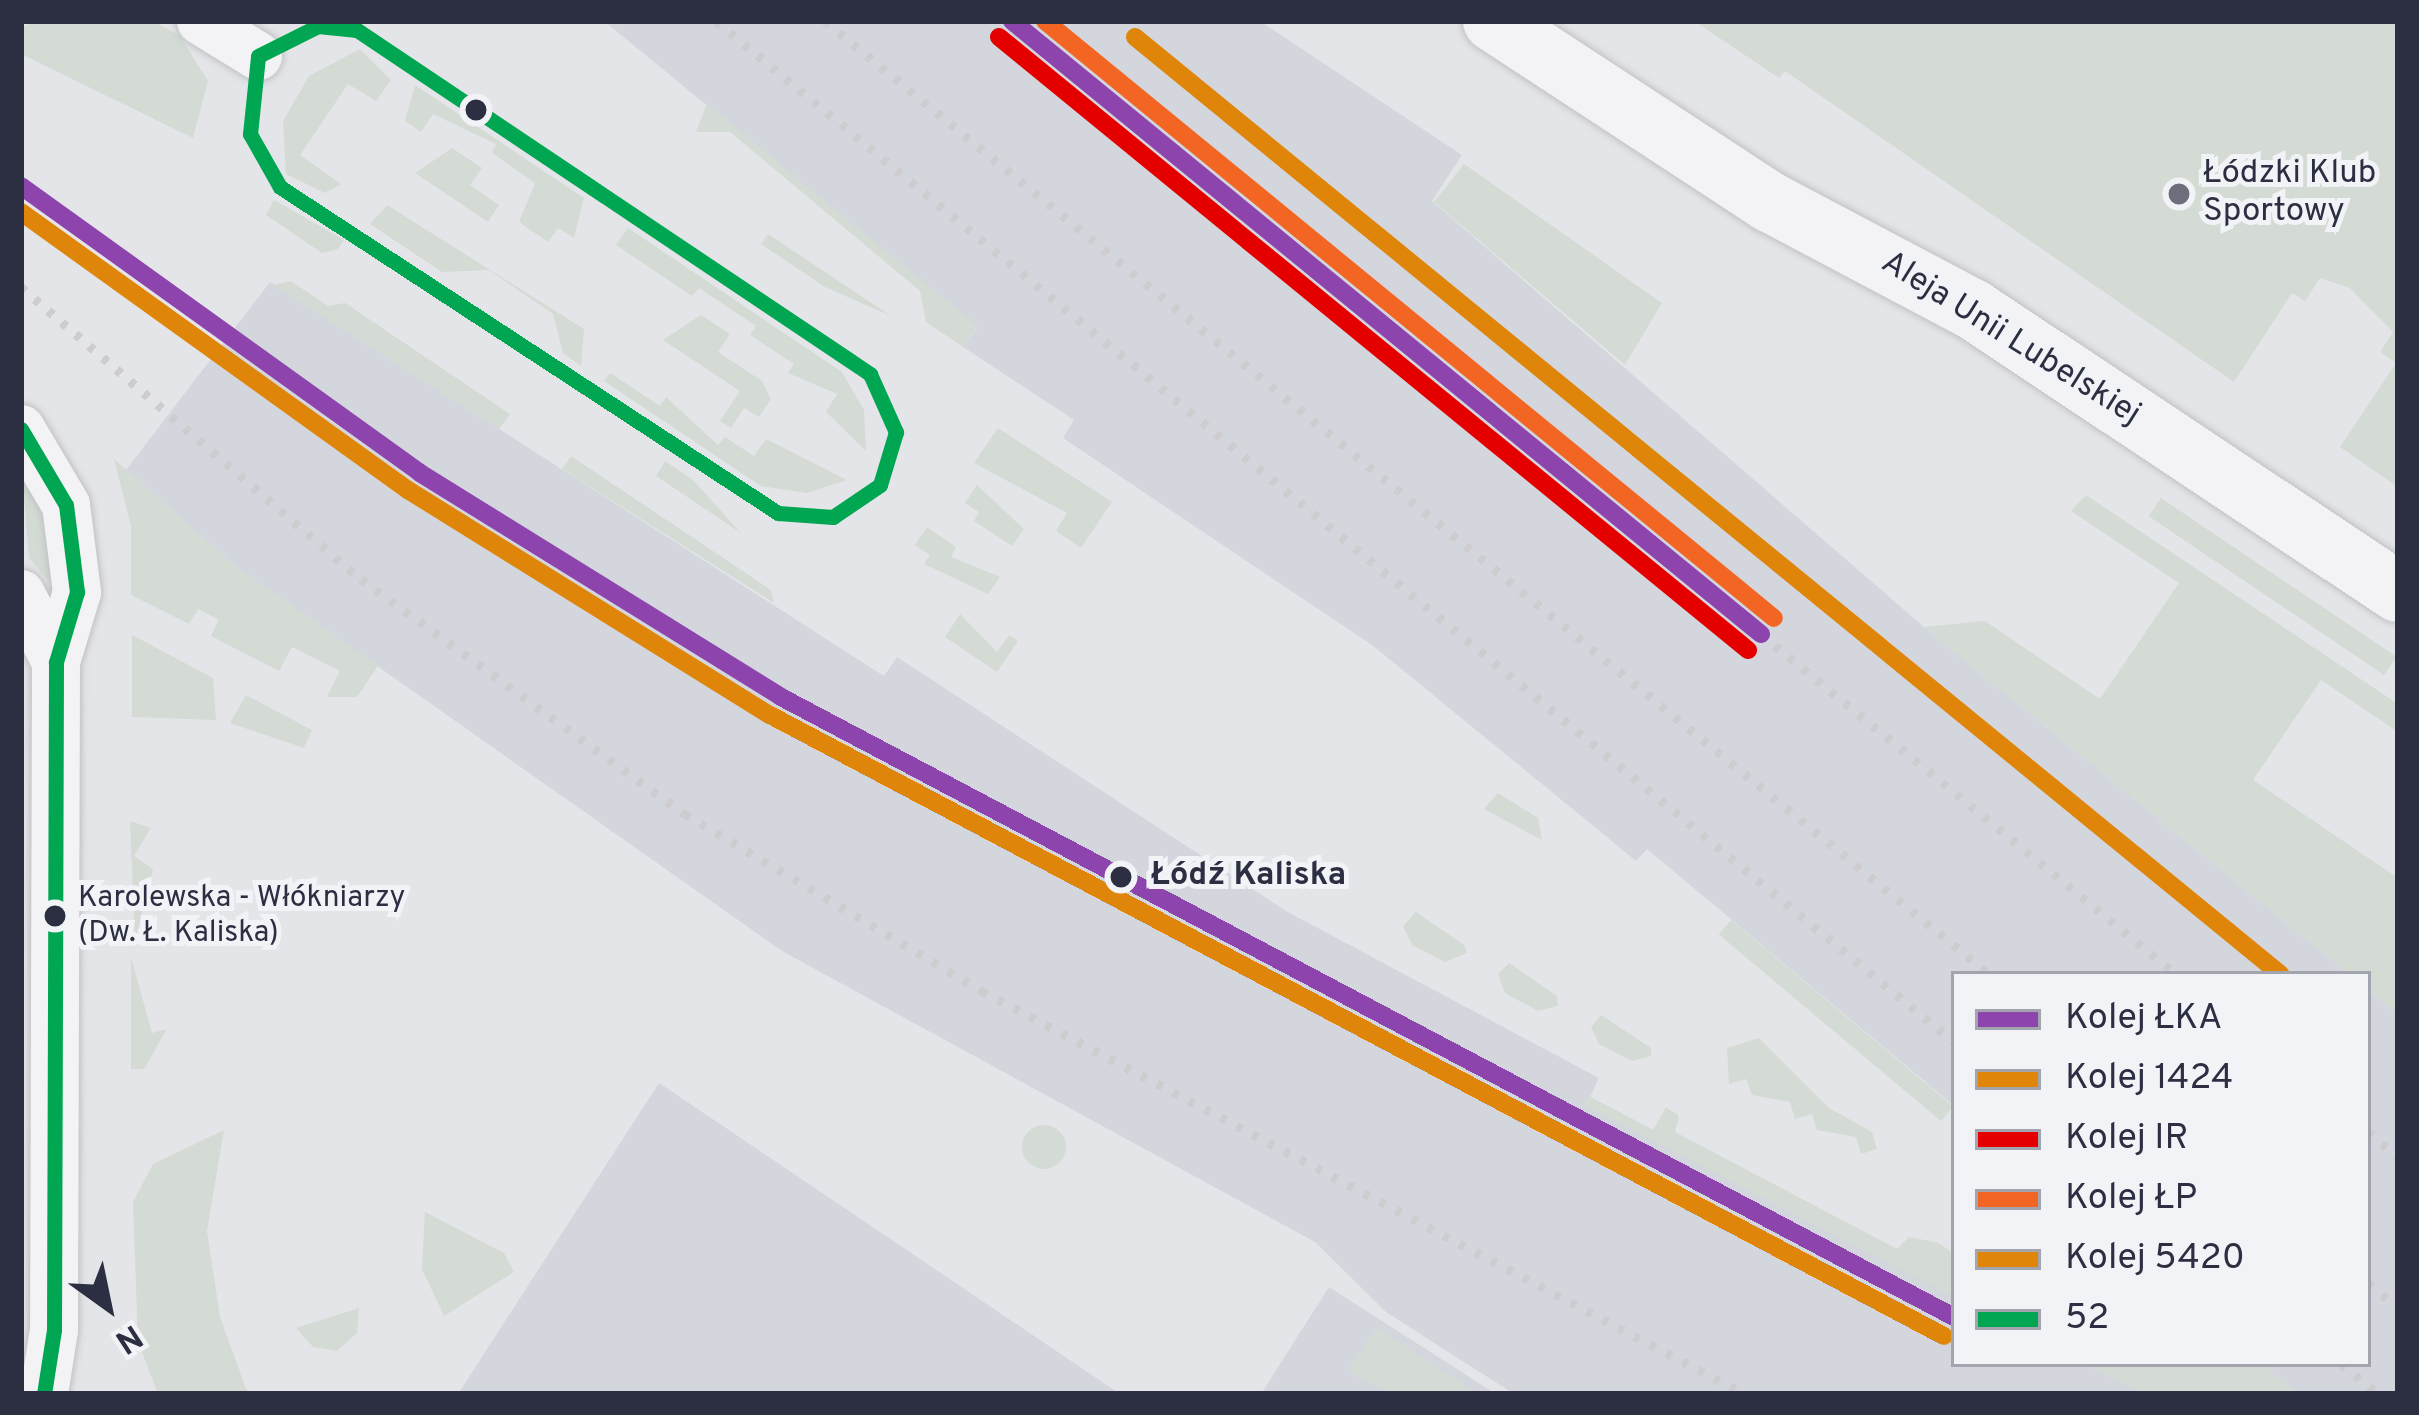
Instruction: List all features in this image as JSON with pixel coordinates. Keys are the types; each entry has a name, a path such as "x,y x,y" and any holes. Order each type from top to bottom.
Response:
{"street":[{"path":"202,21 258,56"},
{"name":"Aleja Unii Lubelskiej","path":"1493,21 1769,202 1974,310 2398,592"},
{"path":"21,428 57,478 72,537 77,592 56,662 55,1280 44,1394"},
{"path":"21,594 56,662"}],"shaded area":[{"path":"35,21 153,21 180,36 208,81 193,138 21,54 21,28"},
{"path":"604,21 1260,21 1462,155 1432,201 1924,627 2345,971 1951,971 1951,1103 1647,849 1636,861 1372,645 1063,438 1074,420 963,347 977,327"},
{"name":"Łódzki Klub Sportowy","path":"1694,21 2398,21 2398,487 2340,447 2396,363 2380,352 2393,332 2350,288 2320,278 2305,301 2292,293 2234,382 1785,71 1779,78"},
{"path":"360,49 391,80 376,101 348,84 300,155 341,184 325,193 286,174 283,121 309,76"},
{"path":"415,85 584,198 574,238 558,228 548,242 519,222 535,183 492,153 496,144 433,114 421,132 405,121"},
{"path":"707,104 977,326 963,347 926,322 920,291 730,132 696,132"},
{"path":"452,148 482,168 470,185 499,205 488,222 415,173"},
{"path":"1464,164 1662,303 1625,365 1434,202"},
{"path":"274,200 344,240 338,249 322,253 266,215"},
{"path":"387,205 584,329 581,366 563,353 553,314 489,270 442,272 370,224"},
{"path":"628,228 842,372 864,410 866,451 826,412 837,394 788,373 794,364 750,335 756,326 699,288 692,296 616,245"},
{"path":"768,234 891,316 825,287 761,244"},
{"path":"291,281 328,306 345,303 510,414 499,429 273,285"},
{"path":"270,282 884,676 897,657 1286,911 1599,1078 1590,1097 1951,1284 1951,1367 2371,1367 2371,992 2398,1014 2398,1394 1514,1394 1386,1312 1315,1242 782,951 235,566 126,470"},
{"path":"701,315 730,334 718,352 762,381 771,399 759,417 744,408 731,428 720,421 740,391 663,340"},
{"path":"610,373 660,406 666,397 718,445 725,437 754,456 766,439 847,480 807,493 761,486 604,381"},
{"path":"998,428 1112,502 1081,548 1056,531 1067,513 974,463"},
{"path":"571,456 771,590 774,603 562,469"},
{"path":"114,459 235,566 378,666 357,697 327,697 340,671 292,647 279,671 211,636 219,620 198,609 189,624 131,595 131,526"},
{"path":"665,461 693,480 741,533 656,476"},
{"path":"21,463 41,498 53,586 29,558"},
{"path":"977,485 1024,529 1012,546 974,521 979,512 965,503"},
{"path":"2086,495 2398,704 2398,732 2321,680 2253,780 2398,878 2398,1014 2371,992 2371,971 2345,971 1924,627 1985,621 2100,699 2179,583 2071,511"},
{"path":"2161,498 2396,657 2384,675 2149,516"},
{"path":"927,527 956,547 951,557 1000,577 988,594 924,564 930,555 915,545"},
{"path":"960,614 997,652 1009,635 1018,641 997,672 945,637"},
{"path":"132,635 213,678 216,720 132,717"},
{"path":"246,695 312,730 304,748 230,723"},
{"path":"1498,793 1538,818 1542,840 1484,809"},
{"path":"130,821 151,828 134,856 153,869 135,940"},
{"path":"1416,912 1464,945 1467,953 1445,962 1412,945 1403,926"},
{"path":"1731,920 1951,1105 1941,1121 1719,935"},
{"path":"131,957 152,1033 167,1029 144,1069 131,1069"},
{"path":"1509,963 1557,996 1558,1006 1538,1011 1505,993 1498,974"},
{"path":"1601,1015 1651,1048 1651,1056 1632,1061 1599,1044 1591,1027"},
{"path":"1759,1038 1829,1108 1872,1132 1877,1149 1861,1154 1856,1137 1817,1130 1812,1114 1795,1119 1790,1102 1752,1095 1746,1079 1729,1084 1727,1048"},
{"path":"659,1083 729,1130 1120,1394 458,1394"},
{"path":"1589,1096 1653,1130 1666,1107 1679,1116 1675,1132 1897,1249 1909,1237 1939,1243 1951,1252 1951,1295 1584,1105"},
{"path":"1044,1125 1060,1131 1066,1147 1060,1163 1044,1169 1028,1163 1022,1147 1028,1131"},
{"path":"224,1130 207,1231 220,1317 248,1394 158,1394 138,1342 133,1202 153,1164"},
{"path":"425,1212 504,1253 514,1272 444,1316 422,1269"},
{"path":"1329,1287 1496,1394 1261,1394"},
{"path":"359,1308 357,1333 337,1351 313,1347 296,1328"},
{"path":"1377,1328 1478,1394 1392,1394 1348,1371"},
{"path":"2092,1367 2266,1367 2298,1394 2145,1394"}],"railway":[{"path":"716,21 1951,1040"},
{"path":"825,21 1985,971"},
{"path":"21,287 361,579 685,814 982,991 1744,1394"},
{"path":"1761,634 2172,971"},
{"path":"2371,1134 2398,1157"},
{"path":"2371,1285 2398,1307"},
{"path":"2345,1367 2378,1394"}],"rail line":[{"name":"ŁKA","path":"1012,21 1761,634"},
{"name":"ŁP","path":"1045,21 1774,618"},
{"name":"IR","path":"999,37 1748,650"},
{"name":"5420","path":"1135,37 2276,971"},
{"name":"ŁKA","path":"21,186 420,473 781,697 1951,1315"},
{"name":"1424","path":"21,212 408,490 770,715 1944,1336"}],"transit line":[{"name":"52","path":"318,26 357,30 870,374 896,432 880,485 833,517 778,513 280,187 250,134 258,56 318,26"},
{"name":"52","path":"21,429 66,505 77,592 56,662 54,1330 44,1394"}],"place":[{"name":"Łódzki Klub Sportowy","path":"2179,194"},
{"name":"Łódź Kaliska","path":"1121,877"},
{"name":"Karolewska - Włókniarzy (Dw. Ł. Kaliska)","path":"55,916"}]}
